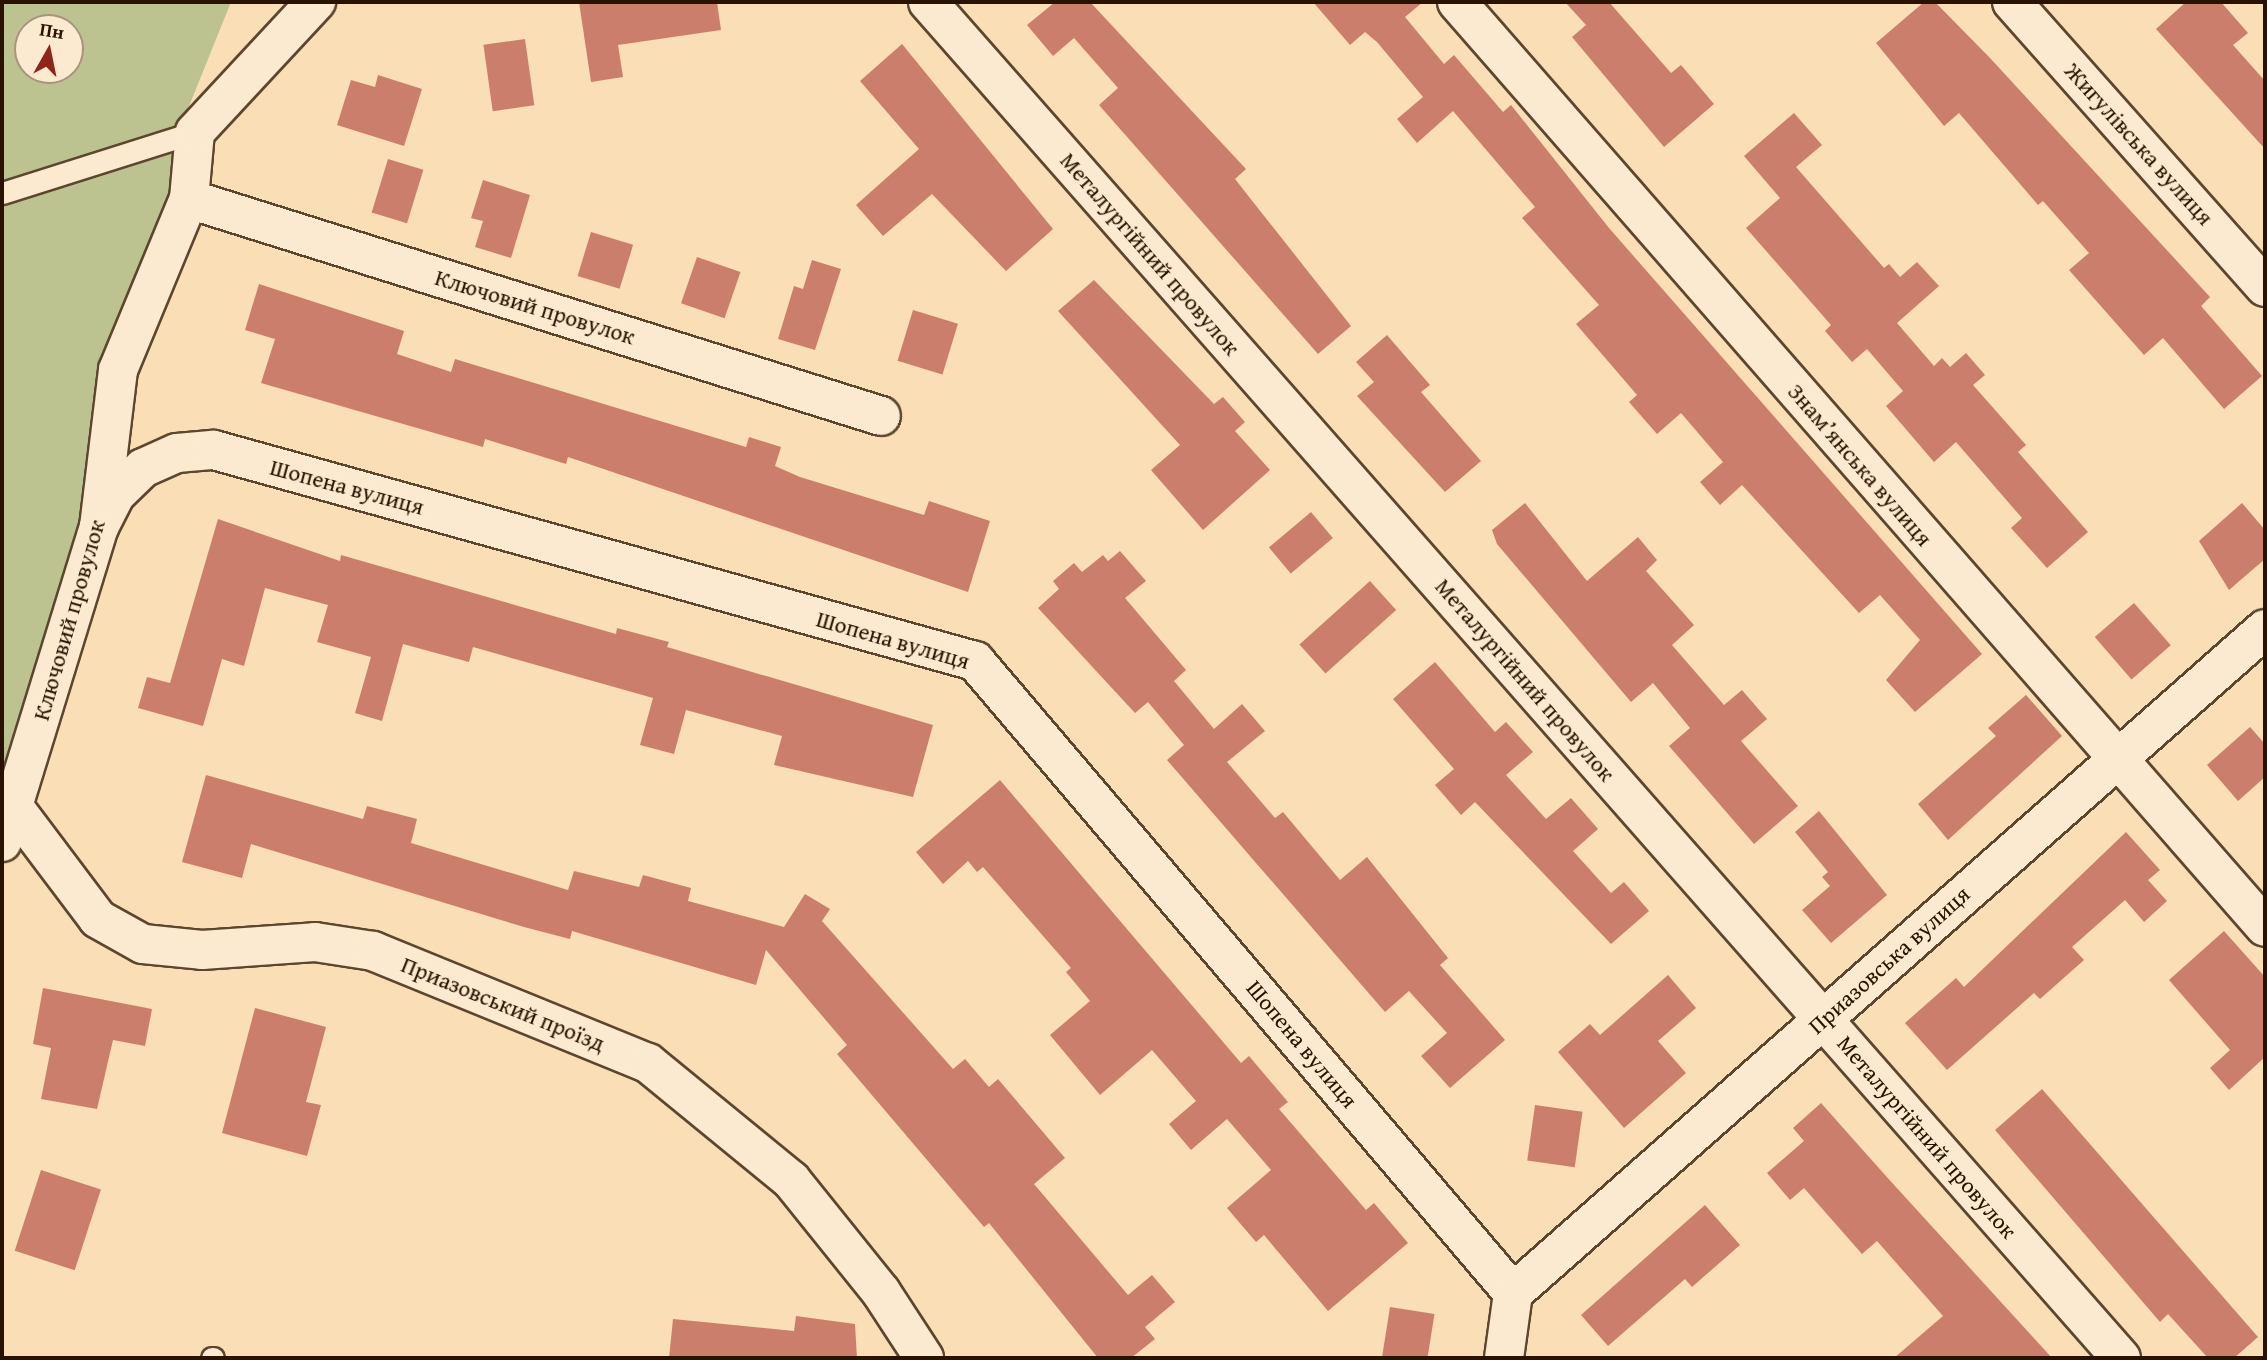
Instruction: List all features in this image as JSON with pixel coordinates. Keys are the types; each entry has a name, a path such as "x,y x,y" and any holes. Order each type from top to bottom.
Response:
{"street":[{"path":"195,132 316,2"},
{"name":"Металургійний провулок","path":"928,2 2121,1358"},
{"name":"Знам’янська вулиця","path":"1457,2 2265,927"},
{"name":"Жигулівська вулиця","path":"2012,2 2265,287"},
{"name":"Ключовий провулок","path":"2,842 99,527 118,370 189,199 195,132"},
{"name":"Ключовий провулок","path":"189,199 881,415"},
{"name":"Шопена вулиця","path":"99,527 116,494 143,468 177,453 214,450 975,661 1513,1293"},
{"name":"Приазовська вулиця","path":"1513,1293 2265,629"},
{"name":"Приазовський проїзд","path":"13,806 98,919 143,944 202,950 315,942 373,951 649,1063 791,1180 881,1292 924,1358"},
{"path":"1504,1358 1513,1293"}],"lane":[{"path":"2,192 195,132"}],"green space":[{"path":"2,2 231,2 179,131 175,196 86,524 2,795"}],"building":[{"path":"579,2 717,2 721,30 618,45 623,77 591,82"},
{"path":"1055,2 1090,2 1246,169 1235,179 1351,326 1318,354 1099,105 1118,88 1074,38 1053,56 1027,25"},
{"path":"1313,2 1423,2 1405,17 1444,64 1454,55 1503,112 1511,105 1609,228 1982,654 1915,712 1886,680 1920,640 1880,595 1859,613 1742,485 1720,505 1700,482 1723,462 1681,413 1657,434 1629,402 1637,395 1576,324 1599,305 1522,218 1535,207 1453,111 1417,143 1397,119 1423,97 1377,42 1365,32 1350,45"},
{"path":"1565,2 1609,2 1671,73 1681,65 1714,104 1664,147 1572,37 1586,25"},
{"path":"1924,2 1935,2 1990,58 2210,297 2201,306 2262,376 2224,409 2163,338 2144,355 2069,270 2089,253 2043,201 2038,205 1959,113 1944,126 1876,43"},
{"path":"2186,2 2221,2 2248,33 2233,45 2265,81 2265,149 2156,29"},
{"path":"525,39 534,105 493,111 483,45"},
{"path":"902,44 1053,229 1006,271 932,194 883,236 856,205 919,149 860,81"},
{"path":"378,75 422,89 404,146 337,125 351,80 375,87"},
{"path":"1794,113 1822,145 1796,167 1884,268 1889,264 1900,277 1917,262 1939,286 1897,323 1934,366 1942,358 1950,367 1966,353 1985,375 1973,385 2026,445 2018,452 2088,532 2047,568 2011,528 2022,518 1956,442 1934,462 1886,406 1903,391 1867,349 1852,362 1825,331 1831,325 1746,228 1780,198 1744,156"},
{"path":"388,159 423,170 407,223 372,213"},
{"path":"483,180 530,195 511,258 475,247 483,221 471,218"},
{"path":"591,232 633,245 620,289 578,276"},
{"path":"697,257 740,272 725,318 681,303"},
{"path":"812,260 841,269 815,350 778,339 794,286 803,289"},
{"path":"1094,280 1214,404 1223,397 1245,422 1235,431 1270,470 1203,530 1151,470 1180,445 1058,311"},
{"path":"259,284 404,331 397,354 451,372 455,359 746,447 749,437 781,447 775,466 800,477 924,515 929,501 990,521 968,592 568,457 566,464 485,439 483,447 261,383 275,339 245,330"},
{"path":"913,310 958,324 942,374 898,361"},
{"path":"1387,335 1430,385 1421,392 1481,461 1445,492 1357,396 1374,382 1356,362"},
{"path":"1525,503 1587,581 1638,537 1657,560 1646,571 1694,625 1672,645 1724,705 1742,690 1767,719 1741,741 1798,806 1754,844 1669,746 1690,728 1653,683 1631,702 1497,544 1492,530"},
{"path":"2242,503 2265,530 2265,559 2229,590 2199,541"},
{"path":"1311,512 1333,538 1291,573 1269,547"},
{"path":"218,519 340,561 341,555 616,634 617,628 669,642 667,647 933,725 913,797 774,765 782,736 686,710 674,754 640,745 653,698 473,647 469,662 403,644 382,721 355,713 371,657 317,642 328,605 265,588 244,666 222,659 203,726 138,708 147,677 170,683"},
{"path":"1120,551 1146,581 1125,598 1186,670 1174,681 1214,729 1242,704 1265,731 1227,762 1275,818 1283,812 1340,880 1367,857 1448,958 1440,965 1505,1040 1450,1088 1421,1056 1447,1033 1409,991 1385,1012 1167,760 1184,745 1148,702 1135,713 1038,608 1059,589 1053,581 1074,563 1082,572 1103,555 1108,561"},
{"path":"1370,581 1396,610 1325,674 1299,645"},
{"path":"2134,603 2171,645 2131,679 2095,637"},
{"path":"1435,662 1495,732 1506,722 1533,752 1506,775 1546,819 1571,798 1598,829 1573,851 1611,893 1624,882 1649,911 1611,944 1475,802 1461,815 1435,785 1454,769 1393,699"},
{"path":"2026,695 2062,736 1948,840 1918,804 1996,736 1988,728"},
{"path":"2250,727 2265,744 2265,777 2238,801 2207,765"},
{"path":"206,775 363,819 367,806 417,819 411,843 568,890 574,871 639,887 643,875 691,888 688,901 784,927 805,894 830,909 822,921 953,1069 965,1059 989,1087 998,1079 1065,1158 1034,1184 1128,1295 1152,1275 1175,1302 1145,1327 1155,1339 1131,1358 1098,1358 989,1223 984,1227 837,1054 847,1045 766,950 756,985 572,931 570,939 524,927 251,844 242,878 182,862"},
{"path":"1000,780 1241,1063 1249,1056 1288,1102 1279,1109 1366,1210 1374,1203 1408,1243 1328,1311 1264,1235 1256,1242 1227,1208 1271,1170 1227,1119 1191,1150 1169,1124 1196,1101 1152,1050 1100,1095 1050,1035 1090,1001 1066,972 1071,968 983,867 977,872 968,861 943,884 916,852"},
{"path":"1819,811 1887,895 1831,943 1802,910 1830,886 1822,877 1828,872 1795,832"},
{"path":"2126,832 2160,870 2148,880 2167,901 2144,922 2125,900 2072,947 2084,960 2040,999 2034,993 1947,1070 1905,1023 1956,978 1964,987"},
{"path":"2224,931 2265,977 2265,1057 2229,1090 2210,1068 2230,1050 2169,980"},
{"path":"1668,975 1696,1008 1658,1041 1686,1073 1624,1128 1558,1052 1590,1024 1600,1035"},
{"path":"43,988 152,1009 145,1046 113,1040 97,1109 41,1099 51,1048 33,1044"},
{"path":"255,1008 326,1027 306,1102 321,1105 307,1156 222,1133"},
{"path":"2042,1089 2258,1337 2234,1358 2208,1358 2168,1314 2160,1322 1995,1130"},
{"path":"1821,1103 2052,1358 1894,1358 1943,1316 1877,1241 1862,1254 1804,1188 1790,1200 1767,1173 1804,1141 1793,1128"},
{"path":"1535,1105 1583,1112 1575,1167 1527,1160"},
{"path":"41,1170 101,1189 75,1270 15,1251"},
{"path":"1705,1205 1740,1245 1692,1287 1685,1279 1608,1346 1581,1315"},
{"path":"1390,1307 1434,1314 1427,1358 1382,1357"},
{"path":"796,1316 855,1324 857,1358 669,1358 673,1319 794,1331"}]}
